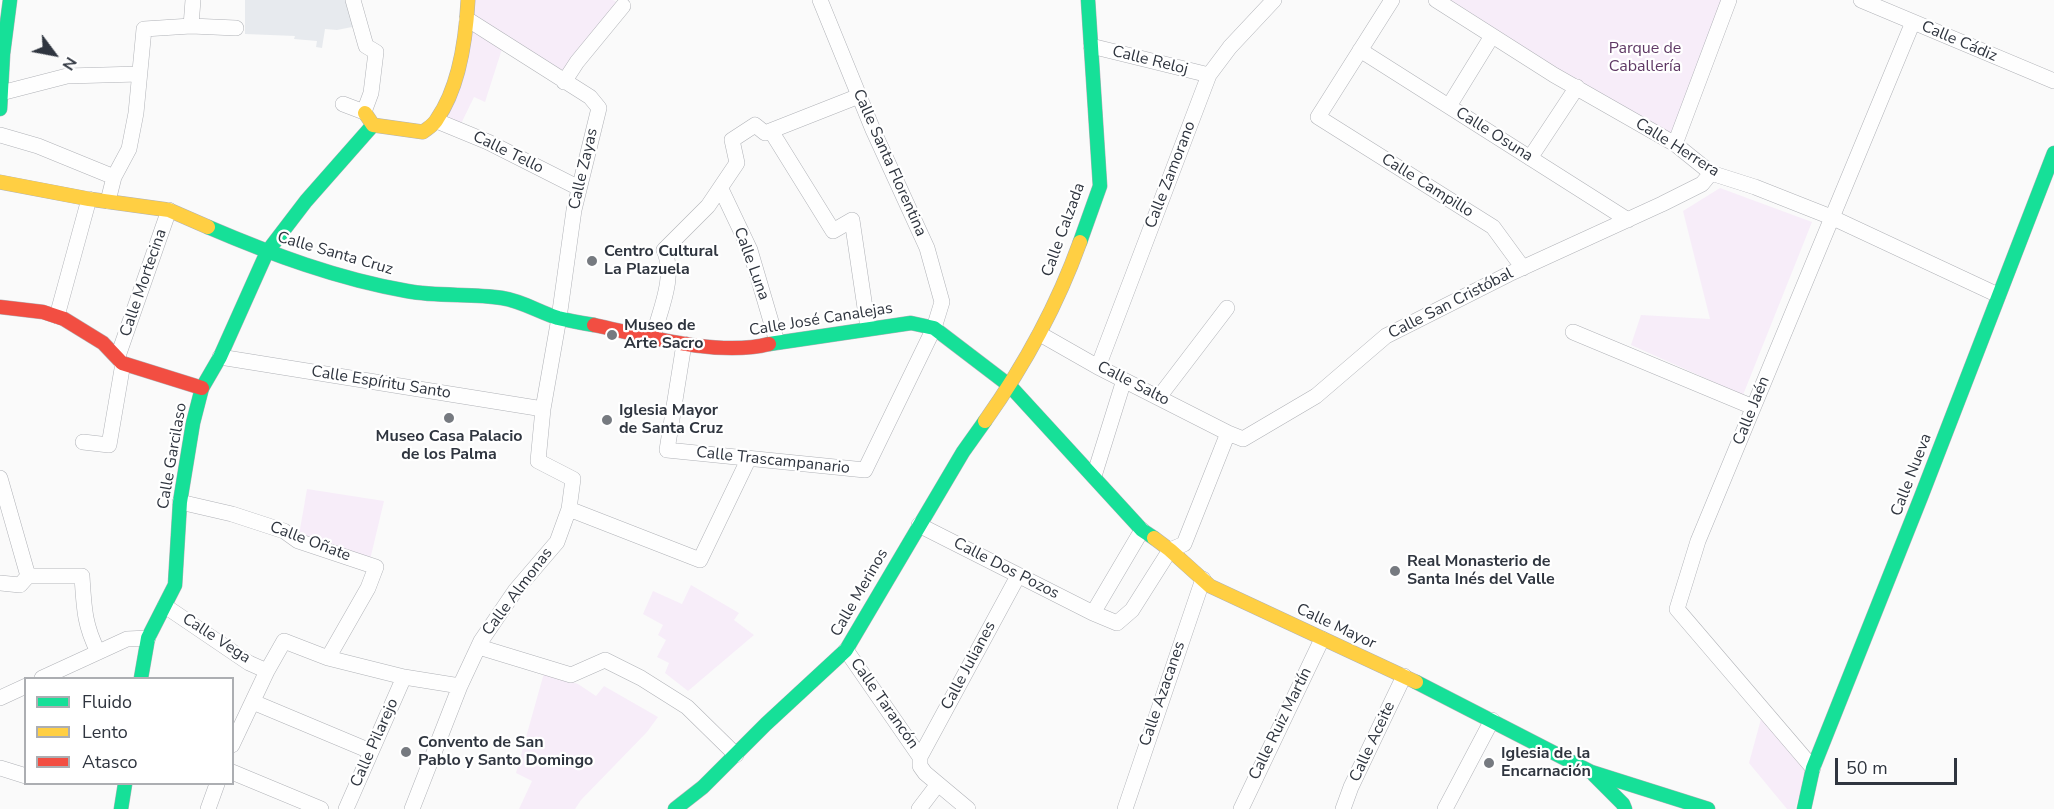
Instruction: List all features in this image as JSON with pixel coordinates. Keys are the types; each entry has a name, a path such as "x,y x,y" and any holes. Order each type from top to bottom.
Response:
{"street":[{"path":"0,109 1,72 10,0"},
{"path":"191,27 192,0"},
{"path":"353,0 366,46 376,52 368,119"},
{"path":"343,104 368,119 423,132 437,121 452,87 467,19 468,0"},
{"name":"Calle Santa Florentina","path":"820,0 859,96 927,248 942,302 934,328"},
{"name":"Calle Calzada","path":"1010,386 1040,334 1070,270 1100,186 1088,0"},
{"name":"Calle Zamorano","path":"1098,367 1209,75 1230,47 1274,0"},
{"path":"1360,50 1392,0"},
{"path":"1675,144 1730,0"},
{"name":"Calle Cádiz","path":"1864,0 2054,81"},
{"name":"Calle Herrera","path":"1444,2 1492,36 1675,144 1711,173 1755,187 1831,217 1998,295"},
{"path":"564,82 577,62 623,6"},
{"name":"Calle Zayas","path":"467,19 590,97 599,108 574,210 559,318 543,409"},
{"name":"Calle Jaén","path":"1813,768 1677,609 1698,541 1913,22"},
{"path":"108,201 114,177 129,149 136,113 144,29 236,28"},
{"path":"1449,106 1492,36"},
{"name":"Calle Reloj","path":"1091,46 1209,75"},
{"name":"Calle Osuna","path":"1360,50 1628,220"},
{"name":"Calle Campillo","path":"1360,50 1318,117 1493,227 1523,268"},
{"path":"1,93 67,76 139,74"},
{"path":"1530,158 1576,87"},
{"path":"653,337 669,273 664,250 708,206 721,189 736,163 732,140 755,125 765,133 859,96"},
{"name":"Calle Garcilaso","path":"141,677 148,638 175,585 180,501 193,423 202,388 220,357 267,252 368,119"},
{"name":"Calle Tello","path":"437,121 488,142 579,188"},
{"path":"771,131 833,231 852,220 868,328"},
{"path":"0,135 38,146 114,177"},
{"name":"Calle Nueva","path":"1804,809 1813,768 2054,153"},
{"name":"Calle San Cristóbal","path":"1228,433 1243,439 1316,396 1386,336 1523,268 1702,184 1711,173"},
{"name":"Calle Santa Cruz","path":"0,182 89,199 169,210 267,252 406,291 434,295 502,298 525,304 559,318 653,337"},
{"name":"Calle Luna","path":"721,189 750,250 777,342"},
{"path":"57,316 89,199"},
{"name":"Calle Mortecina","path":"83,442 109,445 122,369 120,359 169,210"},
{"path":"0,307 57,316 101,341 120,359 202,388"},
{"path":"1159,397 1227,308"},
{"name":"Calle José Canalejas","path":"653,337 684,344 750,349 777,342 911,323 934,328 1010,386"},
{"name":"Calle Trascampanario","path":"684,344 668,450 865,470 934,328"},
{"path":"1573,332 1753,407"},
{"name":"Calle Salto","path":"1040,334 1098,367 1228,433"},
{"name":"Calle Espíritu Santo","path":"220,357 543,409"},
{"path":"1094,476 1124,380"},
{"name":"Calle Mayor","path":"1010,386 1142,530 1170,550 1210,586 1404,676 1591,772 1708,809"},
{"name":"Calle Merinos","path":"675,809 703,787 766,723 846,650 963,452 1010,386"},
{"name":"Calle Almonas","path":"412,809 460,686 478,647 515,591 557,542 569,509 573,479 538,461 543,409"},
{"path":"1170,550 1184,544 1228,433"},
{"path":"569,509 700,560 749,458"},
{"path":"0,478 28,576"},
{"name":"Calle Oñate","path":"180,501 232,513 284,531 297,541 376,567 368,588 328,658"},
{"name":"Calle Dos Pozos","path":"919,525 1093,614 1117,623 1132,610 1170,550"},
{"path":"1093,614 1142,530"},
{"path":"0,583 20,585 28,576 82,576 85,620 98,652"},
{"name":"Calle Julianes","path":"920,757 1018,576"},
{"name":"Calle Azacanes","path":"1125,809 1203,579"},
{"name":"Calle Vega","path":"165,606 249,663 267,670"},
{"path":"44,677 127,639 148,638"},
{"name":"Calle Ruiz Martín","path":"1241,809 1322,639"},
{"path":"234,741 267,670 284,641 328,658 404,677 460,686"},
{"path":"478,647 571,675 605,660 687,707 736,755"},
{"name":"Calle Tarancón","path":"846,650 920,757 920,766 968,809"},
{"name":"Calle Aceite","path":"1344,809 1351,787 1404,676"},
{"name":"Calle Pilarejo","path":"346,809 404,677"},
{"path":"0,698 24,687"},
{"path":"253,702 370,751"},
{"path":"1445,809 1492,720"},
{"path":"0,768 24,775"},
{"path":"1591,772 1623,804 1625,809"},
{"path":"234,773 321,809"},
{"path":"919,809 938,784"},
{"path":"121,809 125,785"},
{"path":"208,809 216,785"}],"shaded area":[{"path":"245,0 352,0 357,26 337,30 325,29 322,48 316,47 317,41 294,39 295,36 245,34"}],"green space":[{"path":"469,0 613,0 623,6 564,82 502,49 485,102 474,97 458,130 443,109"},
{"name":"Parque de Caballería","path":"1450,0 1729,0 1675,144 1447,7"},
{"path":"1720,188 1812,222 1743,395 1631,345 1641,315 1710,319 1683,211"},
{"path":"307,489 384,501 369,564 298,541"},
{"path":"691,585 739,613 734,620 754,635 688,691 665,673 669,663 657,657 666,640 658,635 663,625 643,614 653,591 682,604"},
{"path":"544,673 578,684 596,696 604,686 658,717 647,732 575,809 519,809 532,781 516,773"},
{"path":"1761,719 1807,769 1795,809 1787,809 1749,763"}],"traffic: fast":[{"path":"0,109 3,54 10,0"},
{"path":"1080,242 1100,186 1088,0"},
{"path":"141,677 148,638 175,585 180,502 193,423 202,388 220,357 267,252 306,201 373,125"},
{"path":"1804,809 1813,768 2054,153"},
{"path":"208,227 280,256 356,280 419,293 502,298 558,318 594,325"},
{"path":"769,344 911,323 934,328 1010,386 1142,530 1154,538"},
{"path":"675,809 703,787 766,724 846,650 963,452 985,421"},
{"path":"1416,682 1591,772 1708,809"},
{"path":"1594,775 1623,804 1625,809"},
{"path":"121,809 125,785"}],"traffic: slow":[{"path":"365,113 373,125 423,132 434,123 445,106 456,77 466,30 468,0"},
{"path":"0,182 89,199 169,210 208,227"},
{"path":"985,421 1013,379 1038,335 1061,289 1080,242"},
{"path":"1154,538 1210,586 1416,682"}],"traffic: jam":[{"path":"0,307 43,312 64,319 103,343 122,363 202,388"},
{"path":"594,325 705,347 749,347 769,344"}],"place":[{"name":"Centro Cultural La Plazuela","path":"592,261"},
{"name":"Museo de Arte Sacro","path":"612,335"},
{"name":"Museo Casa Palacio de los Palma","path":"449,418"},
{"name":"Iglesia Mayor de Santa Cruz","path":"607,420"},
{"name":"Real Monasterio de Santa Inés del Valle","path":"1395,571"},
{"name":"Convento de San Pablo y Santo Domingo","path":"406,752"},
{"name":"Iglesia de la Encarnación","path":"1489,763"}]}
